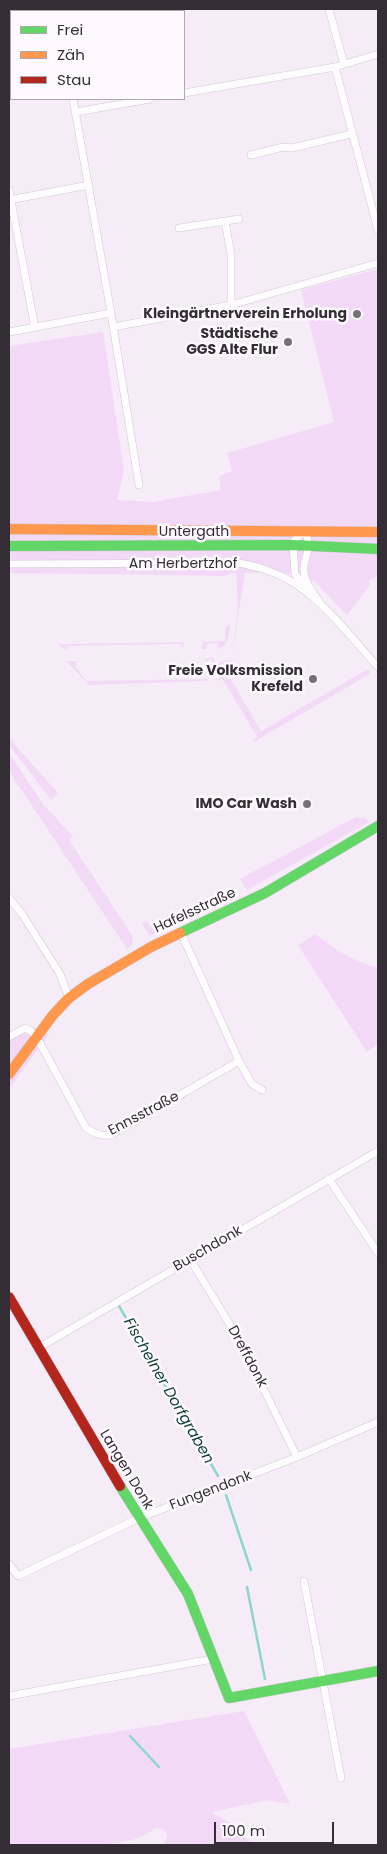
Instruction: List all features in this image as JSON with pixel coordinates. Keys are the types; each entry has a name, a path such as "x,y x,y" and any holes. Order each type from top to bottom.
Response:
{"main road":[{"name":"Untergath","path":"9,529 378,532"},
{"name":"Untergath","path":"9,546 309,546 378,549"},
{"name":"Hafelsstraße","path":"9,1074 36,1036 69,998 88,984 138,955 265,893 378,826"},
{"name":"Langen Donk","path":"9,1297 139,1518 188,1594 229,1698 378,1671"}],"street":[{"path":"329,9 344,64"},
{"path":"185,93 334,67 378,54"},
{"path":"334,67 378,230"},
{"path":"73,100 139,485"},
{"path":"76,112 144,100"},
{"path":"251,155 283,147 292,148 351,134"},
{"path":"10,200 89,185"},
{"path":"9,190 35,328"},
{"path":"179,228 239,218"},
{"path":"225,221 231,255 231,306"},
{"path":"113,327 231,306 378,263"},
{"path":"9,332 111,313"},
{"path":"304,531 309,540 304,573 309,586 319,601 305,588 295,574 293,546 304,531"},
{"name":"Am Herbertzhof","path":"9,564 239,563 269,571 319,601 378,667"},
{"path":"9,898 22,914 60,974 69,998"},
{"path":"181,933 239,1061 252,1084 262,1090"},
{"path":"9,1037 25,1028 36,1036"},
{"name":"Ennsstraße","path":"36,1036 86,1128 94,1134 102,1136 109,1136 239,1061"},
{"name":"Buschdonk","path":"38,1348 378,1151"},
{"path":"329,1179 378,1253"},
{"name":"Dreffdonk","path":"190,1259 242,1343 298,1457"},
{"name":"Fungendonk","path":"9,1564 18,1576 139,1518 298,1457 378,1422"},
{"path":"304,1581 341,1778"},
{"path":"9,1696 213,1660"}],"shaded area":[{"path":"378,269 378,576 369,580 370,585 347,615 314,581 282,572 245,573 228,679 231,679 261,731 368,669 370,673 254,742 252,740 257,738 256,735 223,680 216,680 221,677 211,659 205,661 206,658 213,658 216,663 231,660 238,609 236,573 228,573 229,575 223,576 9,573 9,346 103,332 124,471 117,500 153,502 221,490 219,476 232,471 227,453 334,422 301,290"},
{"path":"230,625 228,640 222,648 218,649 218,643 207,644 207,649 202,649 202,642 225,641 225,627"},
{"path":"184,642 183,649 180,644 67,646 67,650 58,645 59,644"},
{"path":"66,661 77,661 75,667 87,681 206,679 203,674 208,681 89,685"},
{"path":"10,739 58,793 51,800 9,745"},
{"path":"9,753 43,804 73,836 69,840 130,932 133,939 132,945 127,949 9,771"},
{"path":"356,817 366,818 369,822 247,890 240,879"},
{"path":"230,889 234,890 237,895 150,936 142,924 147,921 151,928"},
{"path":"315,934 345,954 378,968 378,1044 367,1052 298,945"},
{"path":"26,1025 49,1034 9,1089 9,1035"},
{"path":"244,1711 290,1804 267,1800 211,1812 232,1824 253,1845 163,1845 167,1837 164,1829 155,1828 144,1836 108,1844 64,1846 9,1845 9,1749"}],"waterway":[{"name":"Fischelner Dorfgraben","path":"119,1306 218,1476"},
{"name":"Fischelner Dorfgraben","path":"226,1495 251,1570"},
{"name":"Fischelner Dorfgraben","path":"247,1587 265,1679"},
{"name":"Fischelner Dorfgraben","path":"130,1736 159,1767"}],"traffic: fast":[{"path":"9,546 293,545 378,549"},
{"path":"180,933 265,893 378,826"},
{"path":"120,1486 188,1594 229,1698 378,1671"}],"traffic: slow":[{"path":"9,529 378,532"},
{"path":"9,1074 53,1015 69,998 88,984 151,947 180,933"}],"traffic: jam":[{"path":"9,1297 120,1486"}],"place":[{"name":"Kleingärtnerverein Erholung","path":"357,314"},
{"name":"Städtische GGS Alte Flur","path":"288,342"},
{"name":"Freie Volksmission Krefeld","path":"313,679"},
{"name":"IMO Car Wash","path":"307,804"}]}
